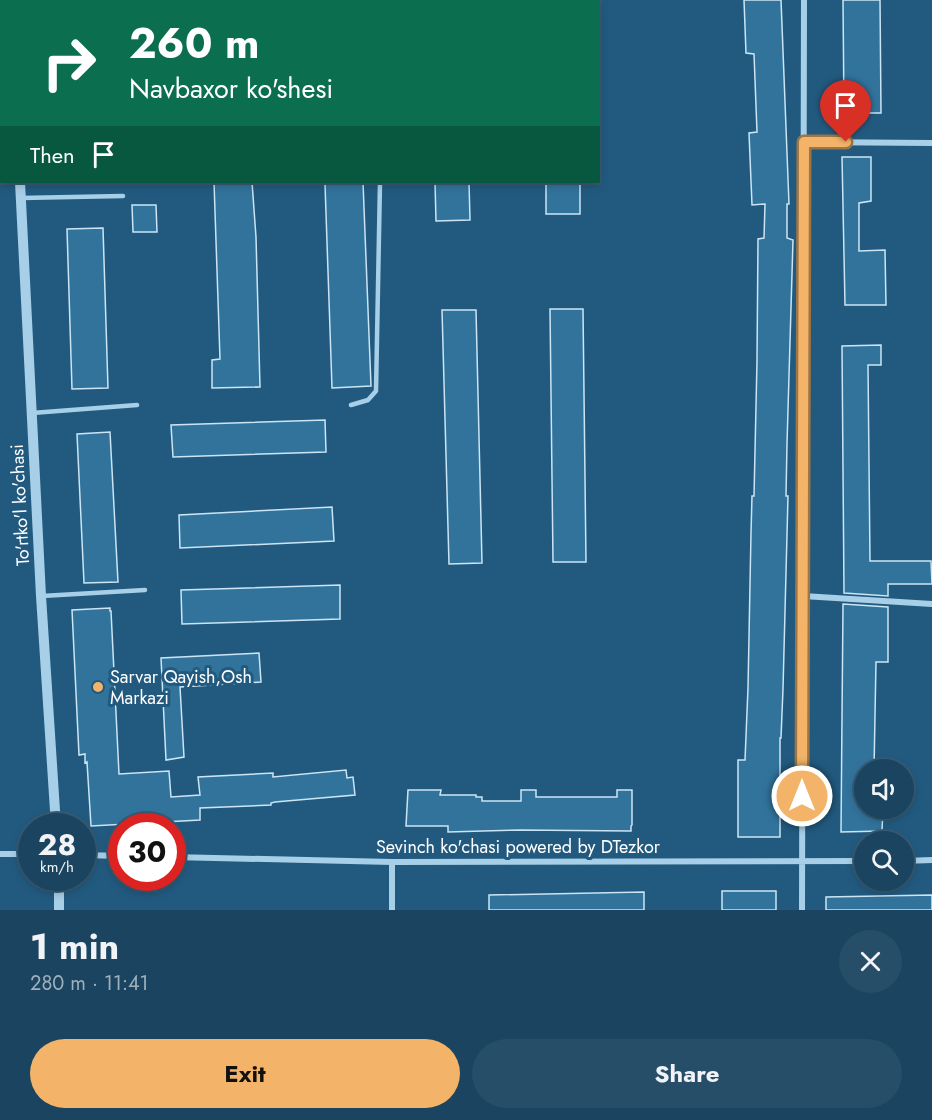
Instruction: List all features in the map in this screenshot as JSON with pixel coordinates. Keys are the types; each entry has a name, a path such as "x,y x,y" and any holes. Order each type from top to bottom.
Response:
{"street":[{"path":"802,910 804,0"},
{"path":"804,142 932,143"},
{"name":"To'rtko'l ko'chasi","path":"20,183 41,596 55,813"},
{"path":"803,596 932,604"},
{"path":"0,854 18,854"},
{"name":"Sevinch ko'chasi powered by DTezkor","path":"186,857 392,862 854,861"},
{"path":"914,861 932,860"},
{"path":"392,862 392,910"},
{"path":"58,891 59,910"}],"lane":[{"path":"351,405 368,400 376,391 380,183"},
{"path":"21,198 123,196"},
{"path":"32,413 137,405"},
{"path":"41,596 145,590"}],"building":[{"path":"744,0 781,0 789,204 787,204 787,238 793,240 780,738 780,837 738,837 738,760 745,760 748,688 758,239 764,238 765,204 752,205 749,133 757,132 754,54 746,53"},
{"path":"843,0 880,0 881,113 844,113"},
{"path":"842,157 871,157 871,201 859,203 859,251 885,250 886,305 845,305"},
{"path":"214,183 252,183 256,237 260,387 212,388 212,360 220,359"},
{"path":"363,183 371,386 332,388 325,184"},
{"path":"435,183 469,183 470,220 436,221"},
{"path":"546,183 580,183 580,214 546,214"},
{"path":"132,205 156,205 157,232 133,232"},
{"path":"103,228 108,388 72,389 67,229"},
{"path":"550,309 583,309 586,562 553,562"},
{"path":"442,310 476,310 482,563 449,564"},
{"path":"881,345 881,365 868,365 870,561 931,561 932,584 888,584 888,596 844,593 842,346"},
{"path":"325,420 326,452 173,457 171,425"},
{"path":"110,432 118,582 84,583 77,434"},
{"path":"332,507 334,541 180,548 179,515"},
{"path":"340,585 340,619 182,624 181,590"},
{"path":"843,604 888,607 888,662 876,662 874,759 854,759 854,819 883,819 882,831 841,832"},
{"path":"110,608 111,611 119,774 169,771 171,797 200,795 198,777 273,773 273,777 346,770 347,778 353,777 355,795 275,802 271,805 200,808 200,820 186,821 186,813 108,813 108,825 96,826 96,813 90,813 87,762 85,763 85,754 79,755 72,610"},
{"path":"259,653 261,682 180,687 184,757 166,760 161,658"},
{"path":"408,790 441,790 440,795 476,795 476,797 482,797 482,801 521,801 521,790 536,790 536,797 617,797 617,790 632,790 631,831 448,832 448,826 406,826"},
{"path":"722,891 776,891 776,910 722,910"},
{"path":"644,892 644,910 489,910 489,895"},
{"path":"932,895 932,910 826,910 826,897"}],"place":[{"name":"Sarvar Qayish,Osh Markazi","path":"98,687"}],"route":[{"path":"802,796 804,142 846,142"}]}
